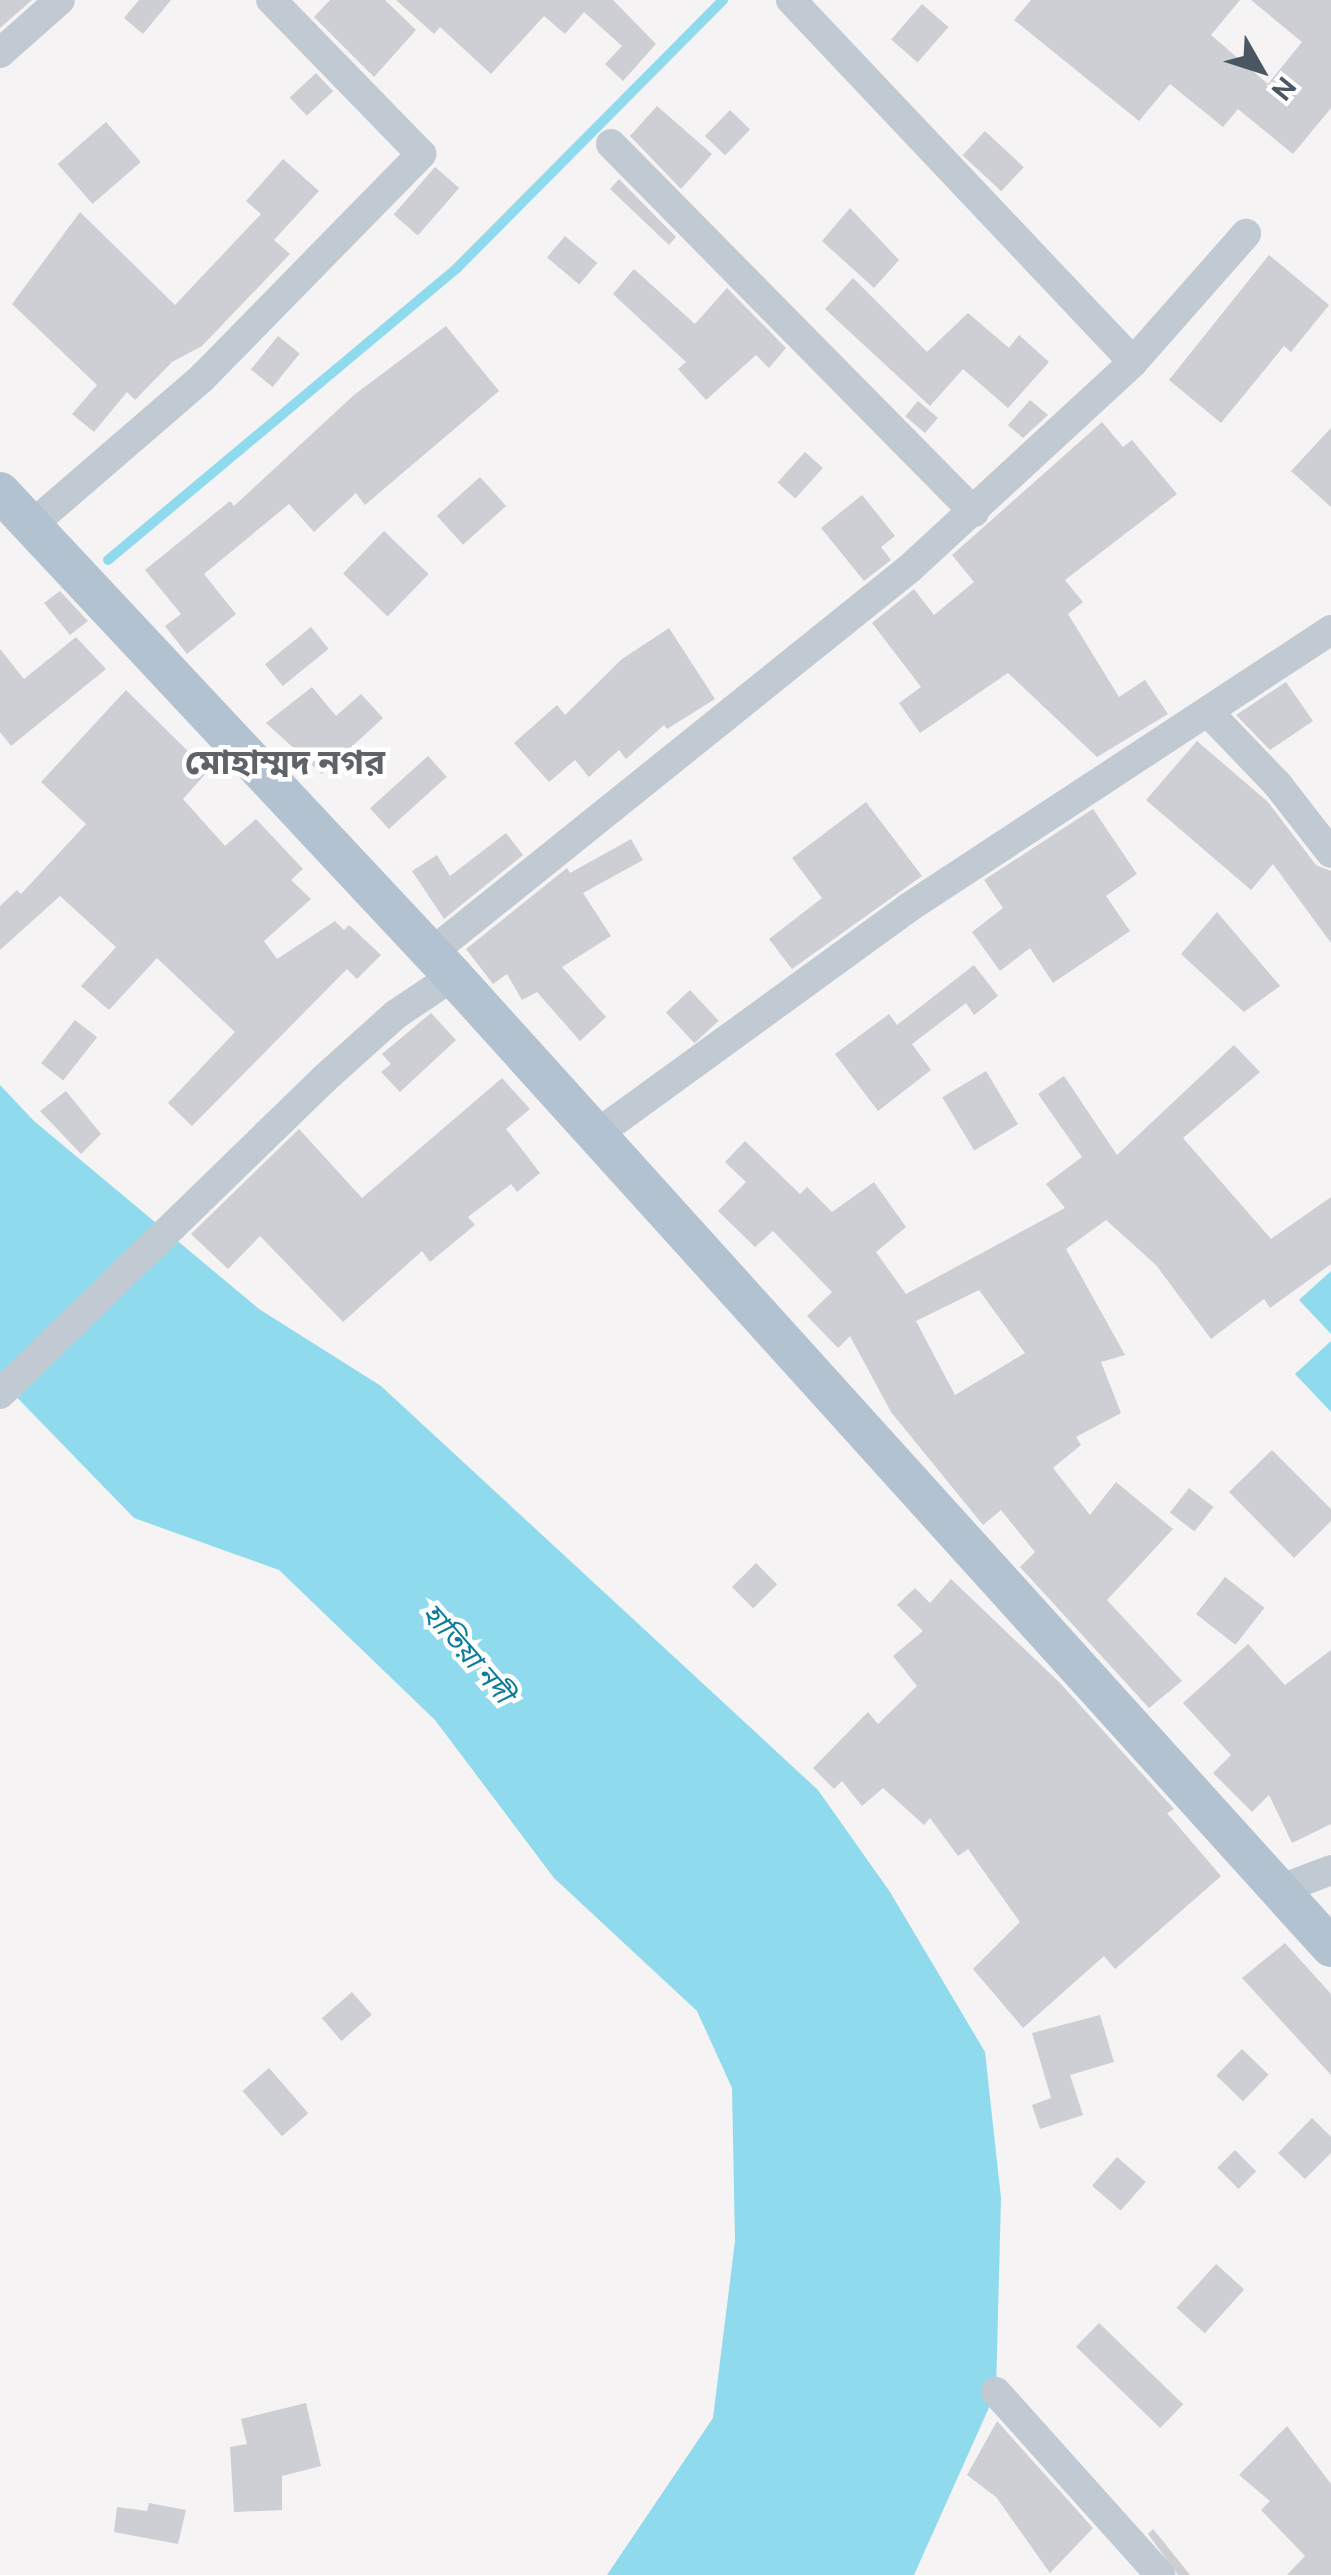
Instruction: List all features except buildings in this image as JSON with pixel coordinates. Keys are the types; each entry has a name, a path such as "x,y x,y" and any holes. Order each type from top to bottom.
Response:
{"main road":[{"path":"0,492 34,523 442,964 1331,1947"}],"street":[{"path":"0,53 60,0"},
{"path":"34,523 202,379 421,154 271,0"},
{"path":"791,0 1132,362"},
{"path":"611,144 974,512"},
{"path":"0,1394 232,1166 395,1015 442,964 974,512 1132,362 1246,234"},
{"path":"597,1134 908,908 1331,630"},
{"path":"1209,713 1278,784 1331,854"},
{"path":"1281,1889 1331,1870"},
{"path":"996,2392 1160,2575"}],"water":[{"name":"হাতিয়া নদী","path":"0,1085 34,1121 259,1309 381,1386 818,1790 890,1892 985,2052 1001,2198 996,2392 914,2575 607,2575 713,2418 735,2241 732,2088 697,2011 554,1878 435,1720 279,1570 134,1518 0,1380"},
{"path":"1331,1271 1331,1334 1299,1300"},
{"path":"1331,1341 1331,1412 1295,1374"}],"waterway":[{"path":"108,560 456,269 723,0"}],"district":[{"name":"মোহাম্মদ নগর","path":"285,761"}]}
